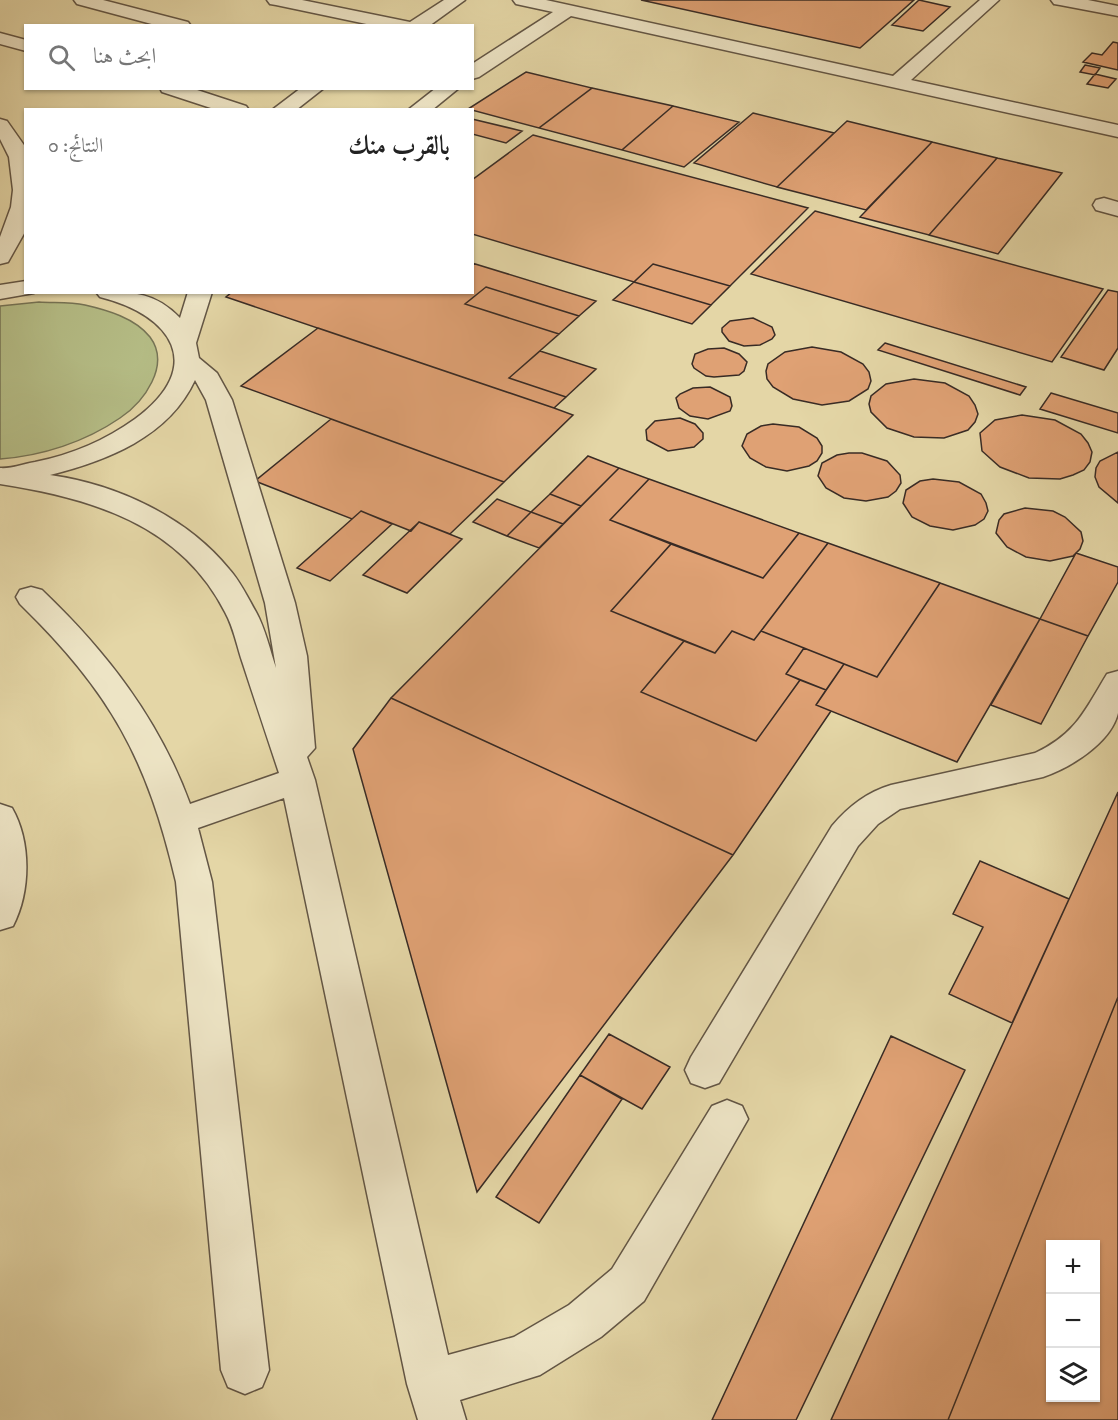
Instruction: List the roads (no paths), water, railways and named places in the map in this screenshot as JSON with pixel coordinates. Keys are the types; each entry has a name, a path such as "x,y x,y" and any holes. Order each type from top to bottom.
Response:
{"lane":[{"path":"83,0 174,24"},
{"path":"276,0 395,24"},
{"path":"419,24 456,0"},
{"path":"522,0 1118,131"},
{"path":"897,82 990,0"},
{"path":"1060,0 1118,11"},
{"path":"474,72 568,10"},
{"path":"0,38 24,45"},
{"path":"175,90 233,108"},
{"path":"285,108 312,90"},
{"path":"421,108 447,90"},
{"path":"0,125 15,145 23,166 24,178"},
{"path":"0,257 23,217"},
{"path":"0,292 24,288"},
{"path":"114,294 140,302 160,313 176,326 186,352 208,378 219,400 280,603 291,656 296,704 298,780"},
{"path":"0,476 52,466 82,457 117,441 147,423 169,403 183,381 186,352 200,294"},
{"path":"0,476 55,484 105,498 149,519 188,544 219,576 242,614 298,780 436,1402 523,1358 585,1321 628,1285 727,1119"},
{"path":"31,597 69,632 96,663 133,716 159,766 179,821 194,882 245,1370"},
{"path":"705,1070 845,836 857,821 872,808 891,798 1033,767 1061,757 1089,735 1118,682"},
{"path":"179,821 298,780"},
{"path":"0,817 7,847 7,873 0,915"}]}
